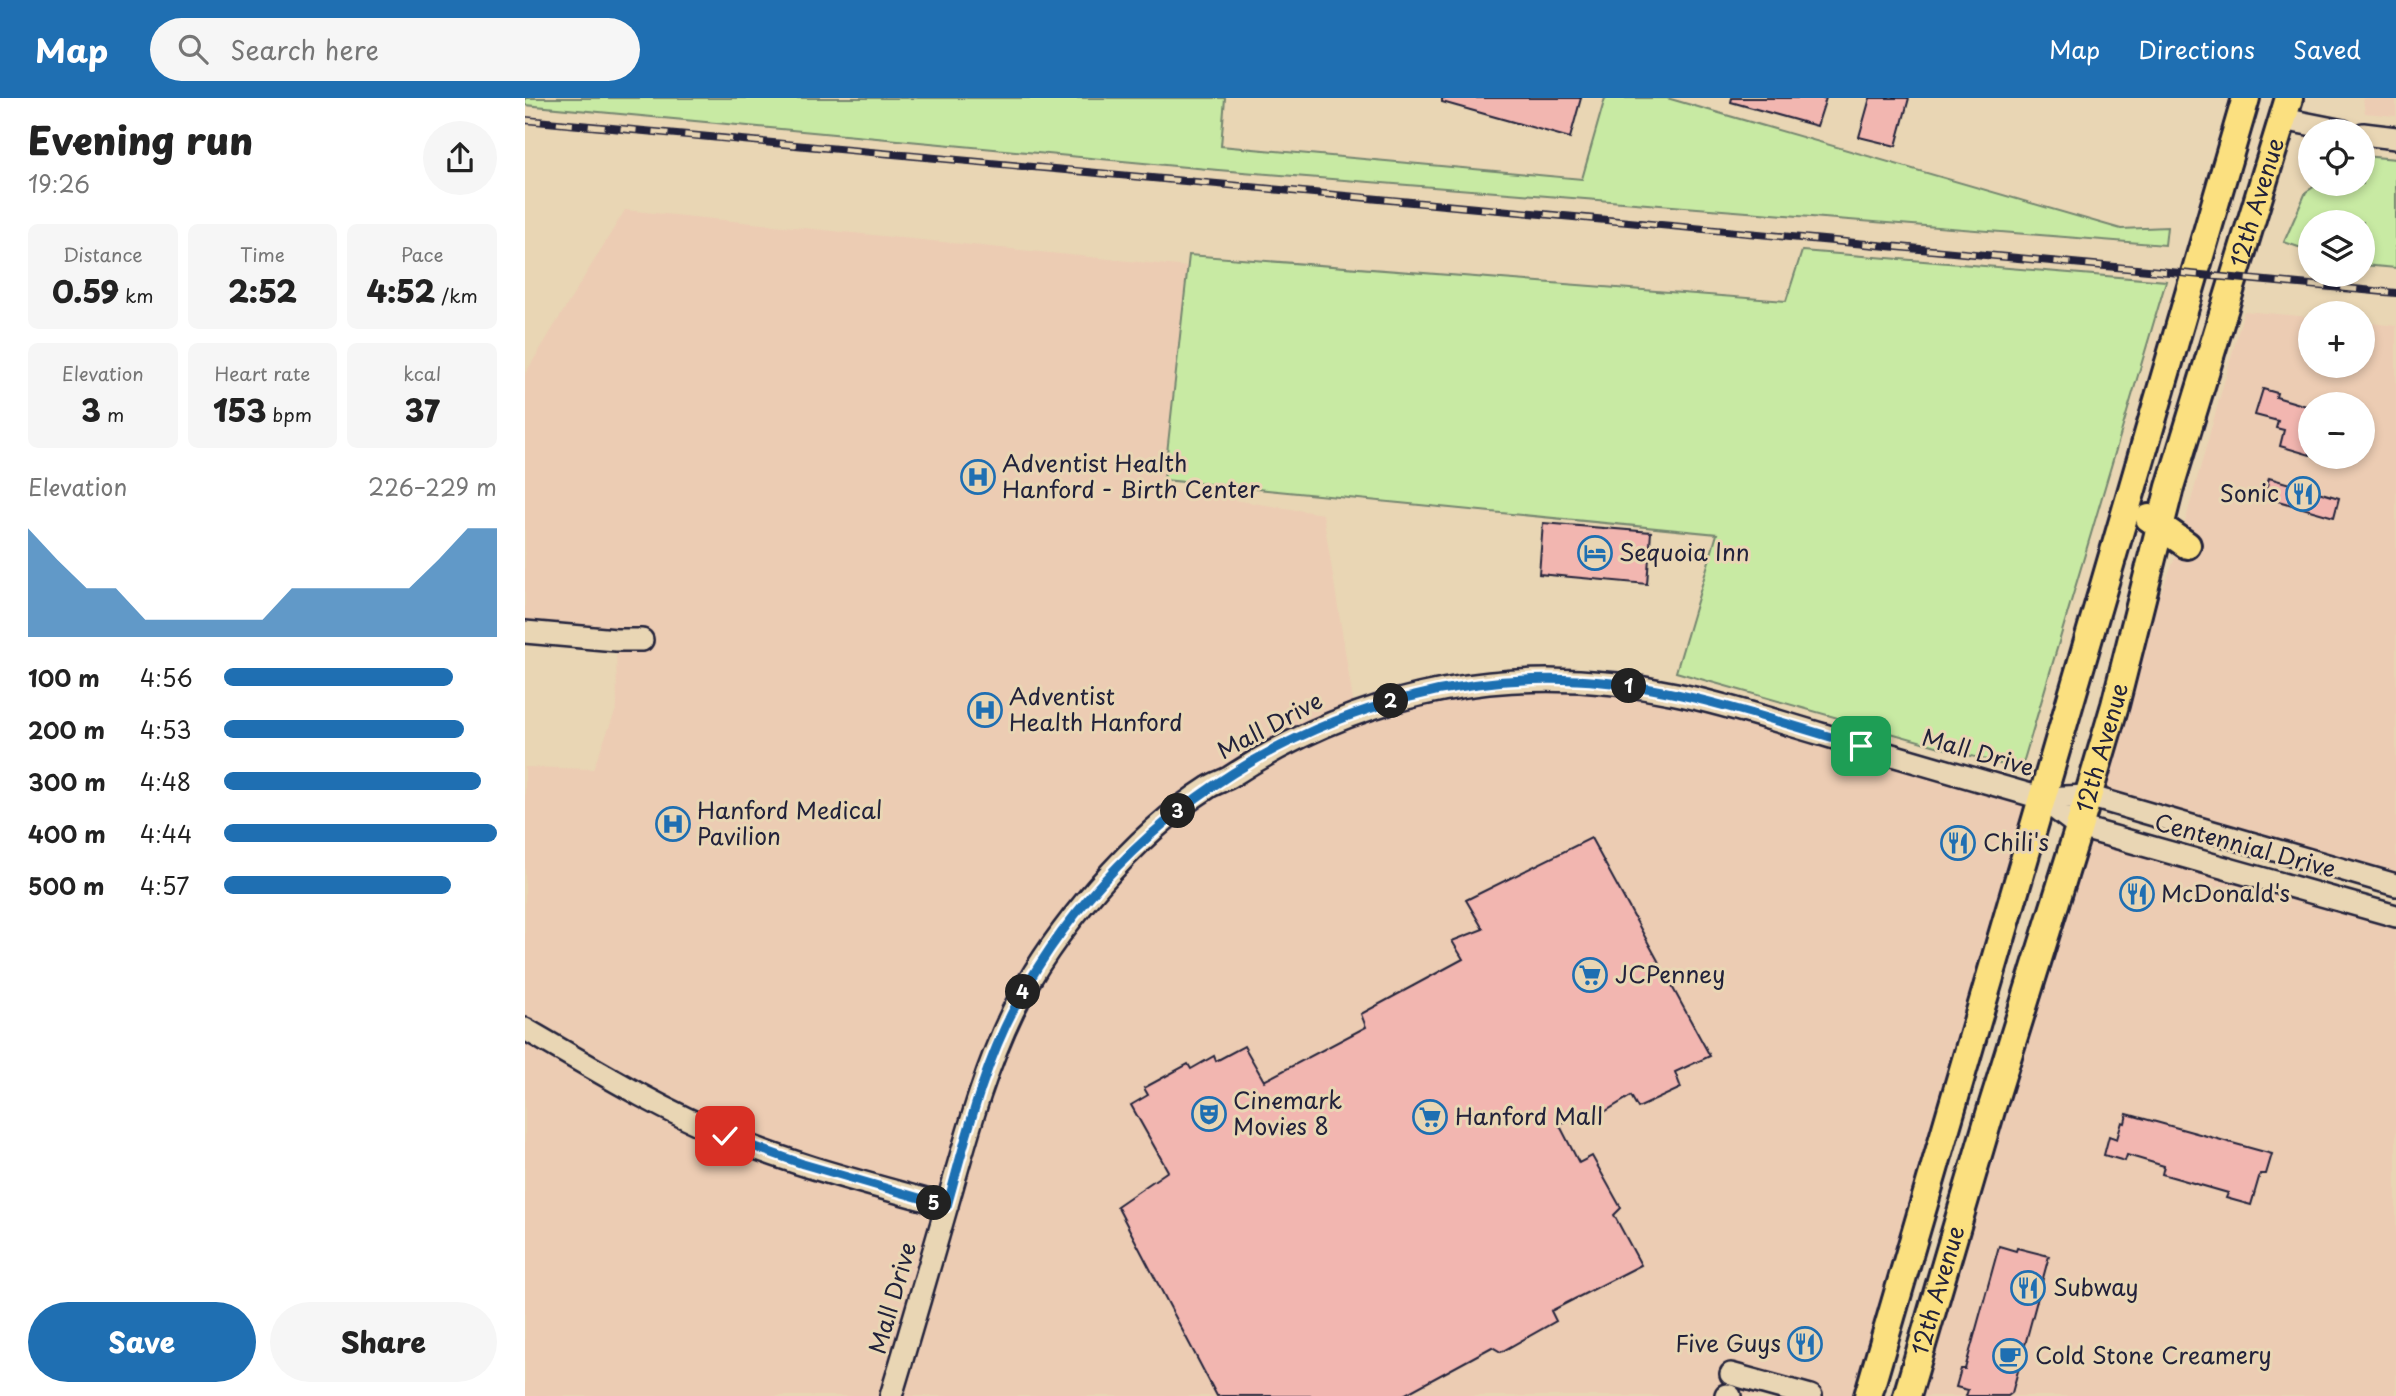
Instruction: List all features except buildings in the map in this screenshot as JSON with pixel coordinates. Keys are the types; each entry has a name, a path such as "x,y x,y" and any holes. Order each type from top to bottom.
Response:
{"main road":[{"path":"2245,98 2255,116 2256,127 2235,198 2236,216 2248,233"},
{"name":"12th Avenue","path":"1868,1396 2178,337 2245,98"},
{"name":"12th Avenue","path":"1907,1396 1995,1095 2080,827 2115,705 2160,527 2286,109"},
{"path":"2178,337 2183,357 2181,377 2145,512 2160,527 2187,545"}],"street":[{"path":"2286,109 2312,119"},
{"path":"2375,135 2396,138"},
{"path":"525,632 642,640"},
{"name":"Mall Drive","path":"891,1396 978,1096 1000,1038 1031,977 1059,934 1109,876 1164,821 1209,787 1274,748 1335,721 1406,696 1471,684 1527,680 1609,683 1707,701 2041,798 2088,796"},
{"name":"Centennial Drive","path":"2088,796 2396,885"},
{"name":"Mall Drive","path":"2041,798 2080,827"},
{"name":"Centennial Drive","path":"2080,827 2396,916"},
{"path":"525,1029 682,1116 725,1136 803,1164 947,1206"},
{"path":"1729,1388 1811,1396"}],"shaded area":[{"path":"2363,98 2396,98 2396,116 2365,113"},
{"path":"625,210 1188,267 1163,489 1323,514 1355,713 1406,696 1609,683 2041,798 1868,1396 525,1396 525,767 593,769 617,707 616,640 525,632 525,374"},
{"path":"2244,311 2298,316 2298,378 2375,378 2375,323 2396,326 2396,885 2088,796 2137,649 2175,558"},
{"path":"2079,827 2396,920 2396,1396 1907,1396"}],"green space":[{"path":"525,98 1225,98 1221,146 1582,179 1605,98 1667,98 2121,229 2167,227 2165,245 1218,170 525,105"},
{"path":"2375,157 2396,159 2396,268 2375,266 2375,210 2298,210 2304,196 2375,196"},
{"path":"2298,210 2298,247 2284,242"},
{"path":"1802,251 2166,281 2021,770 1676,672 1717,534 1164,480 1189,255 1786,301"}],"railway":[{"path":"525,120 2396,293"}],"place":[{"name":"Adventist Health Hanford - Birth Center","path":"978,477"},
{"name":"Sonic","path":"2303,494"},
{"name":"Sequoia Inn","path":"1595,553"},
{"name":"Adventist Health Hanford","path":"985,710"},
{"name":"Hanford Medical Pavilion","path":"673,824"},
{"name":"Chili's","path":"1958,843"},
{"name":"McDonald's","path":"2137,894"},
{"name":"JCPenney","path":"1590,975"},
{"name":"Cinemark Movies 8","path":"1209,1114"},
{"name":"Hanford Mall","path":"1430,1117"},
{"name":"Subway","path":"2028,1288"},
{"name":"Five Guys","path":"1805,1344"},
{"name":"Cold Stone Creamery","path":"2010,1356"}],"route":[{"path":"725,1136 803,1164 947,1206 978,1096 1000,1038 1031,977 1059,934 1138,846 1164,821 1209,787 1274,748 1367,709 1406,696 1471,684 1577,680 1678,694 1861,746"}]}
